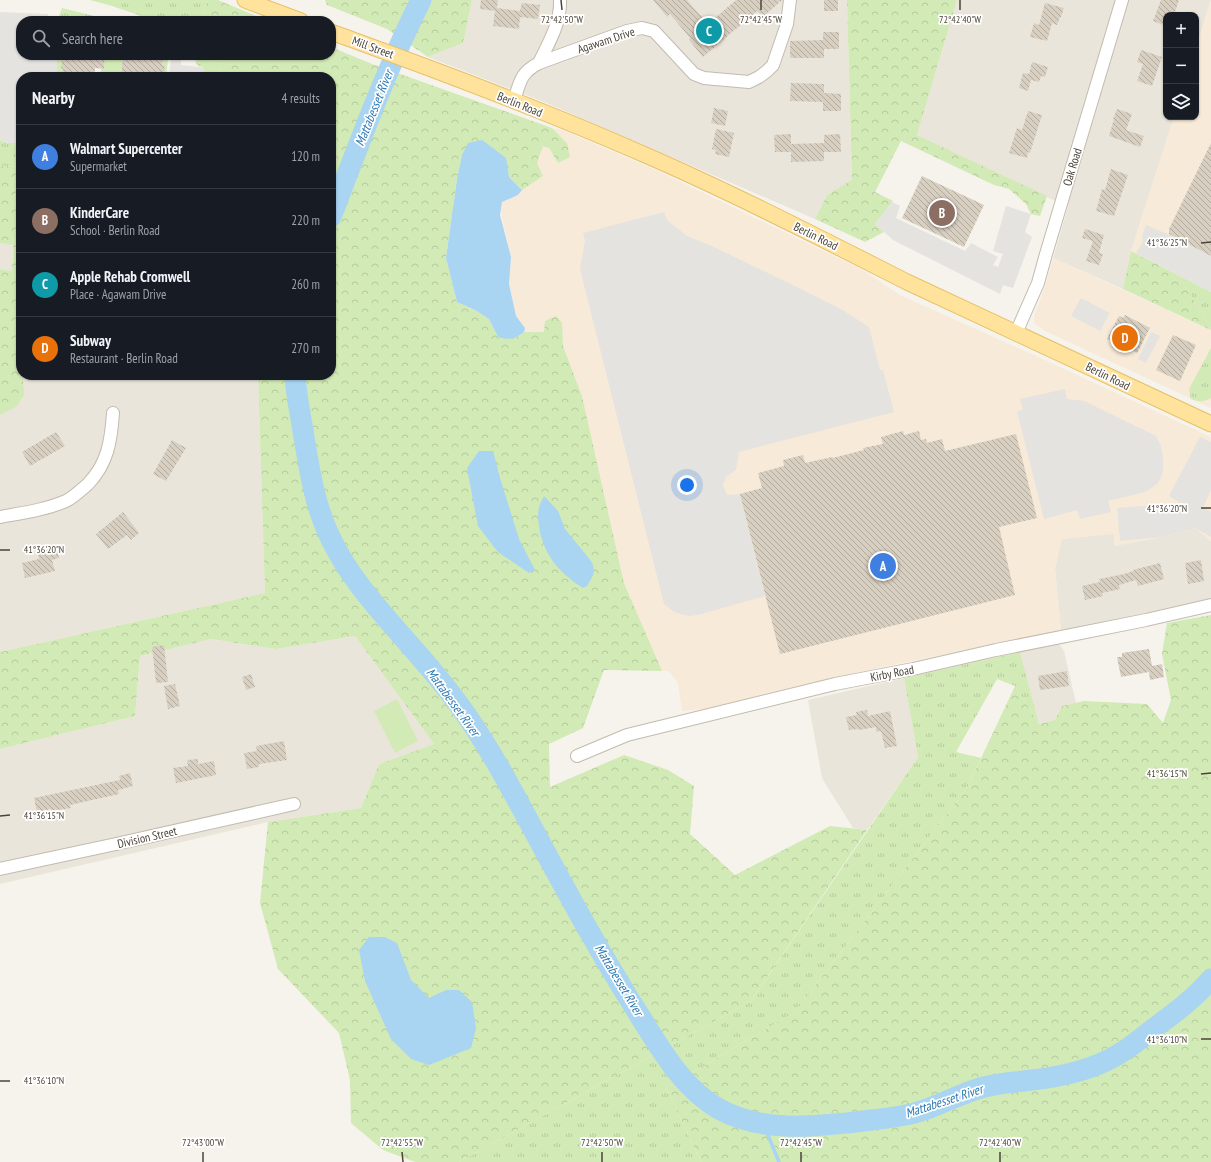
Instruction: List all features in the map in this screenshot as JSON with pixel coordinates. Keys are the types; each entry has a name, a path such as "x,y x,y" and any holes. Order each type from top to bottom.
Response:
{"main road":[{"path":"245,0 288,16"},
{"name":"Mill Street","path":"336,34 414,63"},
{"name":"Berlin Road","path":"414,63 514,101 675,168 908,282 1211,424"}],"street":[{"name":"Agawam Drive","path":"539,63 557,24 560,10 560,0"},
{"name":"Agawam Drive","path":"514,101 522,78 529,68 539,63 642,28 654,30 694,74 704,78 748,82 759,77 773,65 787,24 790,0"},
{"name":"Oak Road","path":"1016,333 1038,283 1122,0"},
{"path":"0,518 50,506 67,500 81,491 94,478 104,463 109,445 113,413"},
{"name":"Kirby Road","path":"577,756 627,735 835,684 913,669 1211,605"},
{"name":"Division Street","path":"0,869 294,804"}],"shaded area":[{"path":"472,0 847,0 852,181 827,195 815,219 544,102 428,57 463,43"},
{"path":"957,0 1211,0 1199,39 1199,12 1163,12 1163,120 1173,120 1131,251 1123,289 1053,258 1068,207 917,135"},
{"path":"1211,2 1211,328 1178,275 1131,251 1173,120 1199,120 1199,40"},
{"path":"0,12 48,14 48,16 16,16 16,60 57,60 57,72 16,72 16,143 7,143 0,140"},
{"path":"171,60 181,60 181,65 204,68 204,72 170,72"},
{"path":"552,128 562,130 656,170 861,269 900,295 1211,437 1211,541 1195,528 1163,537 1114,546 1114,534 1062,539 1055,569 1061,631 882,667 771,692 718,708 682,711 678,683 669,671 662,671 624,583 582,396 563,346 562,323 544,332 524,332 525,328 516,316 509,284 511,257 501,213 502,202 518,195 522,190 543,176 537,163 543,146 549,148 558,163 567,143"},
{"path":"892,202 900,206 896,218 965,251 971,243 998,257 993,265 998,267 1003,254 993,251 1006,206 1031,214 1025,232 1032,237 1013,288 1003,285 1000,294 893,240 875,224"},
{"path":"664,212 667,220 687,236 712,246 841,309 869,327 880,370 883,370 894,412 739,452 736,470 726,477 723,485 727,495 740,494 765,596 698,615 689,616 674,612 664,604 580,269 585,241 583,233"},
{"path":"1146,225 1170,235 1211,256 1211,292 1136,253 1143,242 1142,236"},
{"path":"0,243 13,244 12,271 0,269"},
{"path":"1053,258 1211,330 1211,408 1045,331 1034,323 1034,316 1045,287"},
{"path":"1081,298 1110,313 1100,331 1071,316"},
{"path":"1151,332 1160,336 1146,363 1138,359"},
{"path":"16,369 16,380 258,380 265,593 0,652 0,415"},
{"path":"1065,389 1067,399 1084,401 1156,436 1161,446 1163,457 1163,471 1158,483 1145,492 1108,501 1111,512 1080,519 1077,510 1044,519 1017,412 1023,409 1020,399"},
{"path":"1200,437 1211,442 1211,490 1203,507 1211,512 1211,537 1195,528 1163,537 1120,541 1117,508 1170,504 1172,512 1179,502 1169,496"},
{"path":"1195,528 1211,541 1211,599 1061,631 1055,569 1061,539 1114,533 1114,545 1163,537"},
{"path":"355,636 434,744 379,764 361,808 268,822 0,884 0,749 135,716 140,656 211,639 276,649"},
{"path":"1059,644 1064,651 1076,703 1062,706 1055,720 1039,724 1020,652"},
{"path":"904,678 918,757 867,830 853,828 822,778 808,700"}],"green space":[{"path":"90,0 208,0 203,11 206,16 141,16"},
{"path":"208,0 218,0 256,16 206,16 203,11"},
{"path":"325,0 472,0 463,43 428,57 387,29 327,5"},
{"path":"847,0 957,0 917,135 1047,196 1040,216 1031,214 1026,204 1009,189 994,185 901,141 875,192 893,201 875,224 884,232 865,242 815,219 827,195 852,180"},
{"path":"62,8 94,16 59,16"},
{"path":"336,49 372,64 552,128 567,143 570,157 558,163 549,148 543,146 537,163 543,176 522,190 509,177 505,158 462,155 457,179 446,258 457,302 475,310 489,319 498,337 519,336 524,332 544,332 545,321 556,316 562,323 563,346 582,396 624,583 662,671 604,670 583,728 549,744 550,787 624,755 668,770 694,786 690,834 735,875 830,826 867,830 751,1001 459,1162 415,1162 383,1150 351,1123 350,1080 339,1033 278,969 260,903 268,822 361,808 379,764 434,744 355,636 276,649 211,639 140,656 135,716 0,749 0,652 265,593 258,380 336,380 336,72 220,72 218,64 211,60 336,60"},
{"path":"57,60 62,60 61,68 63,69 63,72 57,72"},
{"path":"105,60 122,60 121,72 101,72 101,69 104,69"},
{"path":"163,60 168,60 167,72 163,72 165,66 162,65"},
{"path":"195,60 211,60 218,64 220,72 204,72 204,68 197,65"},
{"path":"0,140 7,143 16,143 16,167 0,165"},
{"path":"0,165 16,167 16,380 23,380 24,395 17,406 0,415 0,269 12,271 13,245 0,243"},
{"path":"1131,251 1178,275 1211,330 1123,289"},
{"path":"1178,275 1211,292 1211,328"},
{"path":"1211,348 1211,398 1203,401 1191,399 1189,389"},
{"path":"1211,615 1211,1162 701,1162 666,1088 795,1012 967,788 1015,686 1039,724 1055,720 1062,706 1084,701 1147,704 1163,723 1171,700 1162,654 1167,623"},
{"path":"1020,652 1039,724 1015,686 997,679 956,752 981,758 967,788 795,1012 666,1088 701,1162 459,1162 751,1001 918,757 904,678"},
{"path":"397,699 418,741 395,753 374,711"}],"water":[{"path":"482,140 506,158 509,177 522,190 518,195 502,202 500,215 511,257 509,284 516,316 525,328 524,332 511,339 498,337 489,319 475,310 457,302 446,258 457,179 462,155 468,143"},
{"path":"479,451 493,451 519,539 535,570 529,573 498,552 478,526 467,468"},
{"path":"544,496 558,511 565,529 593,565 594,571 592,577 587,586 583,588 561,571 546,550 540,532 538,517 539,507"},
{"path":"369,937 385,937 397,943 411,980 429,998 446,990 459,990 472,1002 476,1028 471,1048 429,1065 411,1059 391,1039 365,981 359,950"}],"building":[{"path":"481,0 498,0 497,8 520,11 522,3 540,5 538,19 520,17 519,29 493,26 495,11 480,9"},
{"path":"653,0 687,0 708,24 736,0 782,0 763,17 757,11 703,57 689,40 690,38 670,14 667,17"},
{"path":"824,0 838,0 838,11 824,11"},
{"path":"1161,0 1179,0 1175,12 1163,12 1163,25 1153,21"},
{"path":"1045,3 1064,8 1057,25 1052,23 1047,41 1030,37 1034,23 1039,25"},
{"path":"823,32 839,32 839,49 824,49 824,58 790,58 790,41 823,40"},
{"path":"1141,50 1162,57 1152,86 1137,81 1143,64 1137,62"},
{"path":"62,60 105,60 104,69 95,68 95,72 63,72 63,69 61,68"},
{"path":"122,60 163,60 162,65 165,66 164,72 121,72"},
{"path":"1032,62 1048,67 1045,77 1041,76 1039,82 1031,80 1028,91 1019,88 1023,73 1029,74"},
{"path":"791,83 824,84 824,93 841,94 841,111 823,111 823,102 790,101"},
{"path":"714,108 728,111 725,126 711,123"},
{"path":"1117,109 1132,114 1126,130 1144,136 1140,147 1109,136"},
{"path":"1028,111 1042,115 1027,158 1009,153 1017,128 1022,130"},
{"path":"716,129 734,133 729,157 715,154 716,150 712,149"},
{"path":"791,134 791,144 824,143 824,135 840,134 841,152 824,152 824,161 791,162 791,152 775,152 774,135"},
{"path":"1211,143 1211,256 1169,234 1169,229"},
{"path":"1111,169 1128,175 1114,216 1096,211 1102,189 1105,190"},
{"path":"922,176 984,205 964,247 902,218"},
{"path":"1085,229 1104,235 1099,253 1103,254 1099,265 1086,261 1093,241 1082,238"},
{"path":"1125,315 1150,328 1137,353 1107,339 1119,316 1123,318"},
{"path":"1173,335 1196,345 1180,381 1156,370"},
{"path":"903,431 904,435 919,431 921,440 926,439 927,443 942,439 945,451 1016,434 1037,518 999,527 1015,595 780,654 740,494 762,488 758,473 784,466 783,460 803,455 805,463 833,458 864,450 863,448 883,444 881,437"},
{"path":"56,432 65,446 30,466 22,452"},
{"path":"172,440 186,448 166,481 153,474"},
{"path":"123,512 139,533 131,540 127,535 108,549 96,534"},
{"path":"56,547 59,558 52,560 55,571 25,578 22,563 39,559 37,551"},
{"path":"1201,560 1204,581 1188,584 1185,563"},
{"path":"1160,563 1164,579 1138,586 1136,580 1119,585 1120,589 1102,593 1103,596 1085,600 1082,586 1100,582 1099,579 1124,574"},
{"path":"164,645 168,682 156,683 152,647"},
{"path":"1149,649 1152,666 1162,664 1164,677 1150,680 1149,672 1121,677 1117,657 1122,657 1122,653"},
{"path":"1067,671 1069,686 1040,690 1038,676"},
{"path":"251,674 255,687 246,690 242,677"},
{"path":"175,684 180,706 168,709 164,686"},
{"path":"867,710 868,716 890,711 897,746 885,748 881,731 876,732 876,727 849,730 846,717 857,715 856,712"},
{"path":"284,741 287,760 259,764 259,767 247,769 244,753 257,751 256,746"},
{"path":"198,759 198,764 214,761 216,775 176,783 173,768 188,766 187,760"},
{"path":"130,773 133,786 118,790 119,794 70,805 71,808 51,811 51,809 37,812 34,798 120,780 119,776"}],"waterway":[{"name":"Mattabesset River","path":"336,204 385,80 421,0"},
{"name":"Mattabesset River","path":"295,380 298,403 316,499 325,526 345,565 381,612 443,684 479,734 491,753 595,942 664,1053 683,1079 694,1090 719,1109 735,1116 769,1125 804,1126 839,1124 910,1114 984,1087 1070,1074 1097,1065 1124,1051 1183,1006 1211,979"},
{"path":"763,1123 779,1162"}],"place":[{"name":"Apple Rehab Cromwell","path":"709,31"},
{"name":"KinderCare","path":"942,213"},
{"name":"Subway","path":"1125,338"},
{"name":"Walmart Supercenter","path":"883,566"}]}
